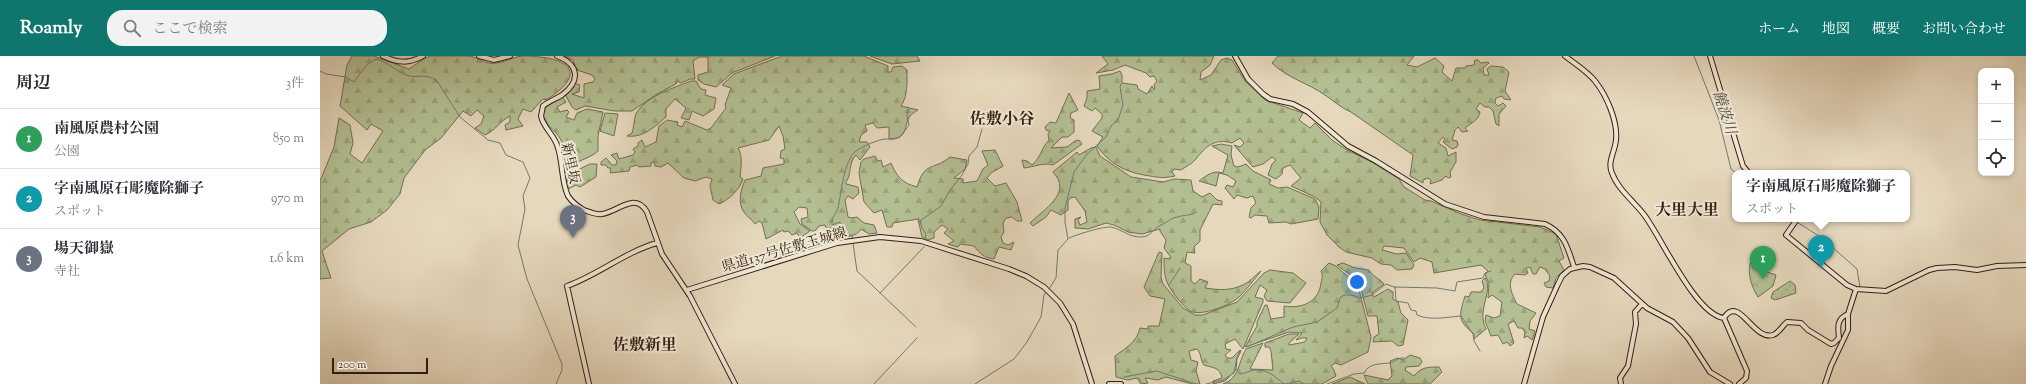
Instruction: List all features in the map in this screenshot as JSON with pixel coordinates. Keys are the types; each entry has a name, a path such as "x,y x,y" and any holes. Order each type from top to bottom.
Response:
{"street":[{"path":"383,56 404,62 423,56"},
{"path":"479,56 494,60 510,56"},
{"name":"新里坂","path":"557,56 571,62 574,70 574,76 565,92 543,106 541,116 558,147 564,182 569,196 580,208 597,214 603,214 630,202 639,203 647,212 657,243 667,264 687,290"},
{"path":"1235,56 1248,79 1270,99 1293,104 1308,112 1348,146 1376,161 1445,204 1475,215 1541,224 1554,228 1564,238 1574,267"},
{"path":"1564,56 1595,80 1602,91 1614,120 1616,133 1610,163 1611,172 1615,180 1648,221 1688,288 1716,316 1724,318"},
{"path":"1710,56 1743,166 1746,170"},
{"path":"1795,222 1786,235 1847,285 1856,289 1886,291 1929,270 1937,268 1955,267 1977,270 1997,266 2026,265"},
{"name":"県道137号佐敷玉城線","path":"687,290 818,248 853,240 880,237 909,239 933,244 1015,272 1031,279 1047,290 1064,308 1073,324 1092,384"},
{"path":"589,384 567,286 593,275 636,251 657,243"},
{"path":"1524,384 1547,309 1562,276 1574,267 1588,267 1609,275 1626,288 1642,304 1677,326 1688,338 1710,372 1730,384"},
{"path":"1825,384 1831,366 1848,330 1848,314 1856,289"},
{"path":"687,290 735,384"},
{"path":"1620,384 1620,378 1628,366 1637,320 1635,312 1642,304"},
{"path":"1724,318 1732,312 1738,313 1744,316 1758,332 1770,335 1778,332 1787,322 1798,322 1831,344 1834,344 1838,338 1838,322 1848,314"},
{"path":"1724,318 1747,371 1746,378 1739,384"},
{"path":"1109,384 1121,384"}],"green space":[{"path":"352,56 374,56 409,69 430,56 470,56 492,63 522,56 537,57 560,62 567,67 570,73 568,80 560,89 546,100 543,99 531,112 523,109 518,119 523,126 506,130 505,125 510,122 510,116 485,135 475,128 481,124 484,116 477,110 471,116 463,111 441,138 425,150 404,178 400,194 387,210 371,222 349,229 322,251 331,278 320,279 320,181 334,147 339,118 350,125 353,143 350,154 362,163 383,131 371,124 367,130 340,106 347,65"},
{"path":"564,56 775,56 732,73 716,87 704,84 698,80 698,75 708,72 708,57 699,57 693,61 695,79 690,79 681,83 677,81 676,84 657,94 632,111 615,111 585,106 576,110 572,107 565,94 574,83 580,85 579,92 572,94 584,98 584,84 593,82 595,79 592,75 577,70 573,60"},
{"path":"782,56 864,56 888,66 888,72 891,72 893,67 902,66 907,70 906,93 901,106 918,110 910,116 903,134 900,137 889,139 889,127 877,128 873,123 865,125 867,131 861,135 859,142 867,142 870,147 860,160 856,155 852,161 849,176 846,182 846,184 858,187 859,193 853,199 848,196 845,200 848,217 857,217 864,223 874,225 877,233 869,234 861,229 857,234 836,239 833,227 827,230 825,225 819,226 815,231 812,231 802,224 801,219 808,217 807,208 799,207 794,212 800,224 810,231 800,238 797,233 792,235 788,231 784,232 783,230 766,239 762,223 759,221 755,224 744,212 740,196 745,180 761,176 763,168 784,164 784,159 780,158 781,151 785,149 783,136 779,126 769,140 738,148 741,158 740,177 743,179 734,194 719,204 713,200 710,186 712,179 706,177 695,181 684,178 668,163 661,167 655,166 654,162 651,163 651,166 639,167 637,165 630,167 629,171 610,173 611,168 608,168 606,165 601,165 601,162 606,158 612,165 616,165 617,161 611,155 617,153 619,159 633,155 635,152 633,149 638,146 638,143 642,140 645,147 656,142 659,126 667,120 678,122 677,125 682,127 685,121 707,130 711,128 726,108 725,105 731,88 722,85 734,74"},
{"path":"870,56 917,56 920,61 892,64"},
{"path":"1102,56 1214,56 1210,65 1201,72 1200,80 1211,75 1221,60 1227,58 1232,60 1245,81 1265,100 1303,113 1299,120 1310,128 1315,123 1332,140 1399,179 1404,187 1425,200 1480,220 1540,227 1556,234 1564,258 1559,261 1564,270 1556,278 1553,288 1546,287 1544,283 1549,281 1550,276 1545,269 1540,267 1536,274 1533,274 1530,267 1526,268 1528,273 1525,275 1515,274 1512,277 1510,285 1517,304 1536,313 1530,321 1529,329 1535,331 1532,340 1527,336 1524,338 1525,332 1522,328 1518,328 1514,321 1508,324 1514,343 1510,346 1507,342 1503,344 1498,335 1491,336 1485,321 1486,315 1494,318 1500,316 1502,302 1492,295 1488,298 1489,283 1485,275 1488,271 1481,265 1434,273 1432,262 1420,258 1414,262 1404,248 1384,246 1382,250 1397,254 1406,253 1414,265 1412,269 1397,270 1391,265 1381,264 1372,258 1346,252 1327,235 1320,222 1321,202 1315,197 1291,186 1301,178 1290,165 1283,168 1282,174 1276,179 1268,175 1272,164 1276,160 1272,157 1263,164 1253,167 1234,145 1240,147 1244,143 1240,138 1232,143 1216,142 1211,144 1203,150 1194,161 1181,170 1174,169 1172,172 1175,176 1170,177 1162,178 1144,175 1123,169 1112,162 1097,146 1103,137 1092,131 1102,118 1102,114 1095,108 1092,111 1084,106 1087,98 1087,91 1100,89 1099,76 1120,71 1122,75 1122,83 1137,85 1138,89 1147,94 1152,86 1154,90 1155,89 1154,85 1157,81 1154,76 1150,77 1146,73 1125,65 1113,70 1096,73 1108,64"},
{"path":"1278,56 1414,56 1407,65 1417,67 1435,58 1444,66 1442,72 1452,81 1456,68 1465,68 1466,66 1474,65 1475,60 1478,60 1481,63 1489,63 1483,68 1484,75 1489,75 1487,69 1491,66 1503,67 1509,72 1505,91 1511,100 1504,99 1502,96 1496,98 1495,103 1498,106 1503,103 1506,106 1499,114 1499,126 1496,124 1493,111 1489,107 1485,107 1480,103 1476,109 1480,112 1479,115 1465,128 1468,131 1462,132 1458,127 1455,130 1452,140 1457,141 1457,147 1452,149 1443,142 1445,139 1443,137 1438,143 1446,148 1448,156 1456,152 1456,162 1450,172 1451,177 1448,178 1446,176 1442,180 1430,184 1431,180 1428,178 1423,180 1423,183 1410,176 1413,155 1328,97 1284,73 1272,63"},
{"path":"691,81 696,81 701,89 706,90 705,95 716,98 714,109 703,116 692,111 689,120 681,118 686,108 675,99 666,109 666,117 653,128 644,134 627,136 632,133 635,117 642,106 654,97"},
{"path":"1069,93 1078,110 1071,113 1070,118 1074,120 1074,132 1068,137 1062,137 1051,148 1067,147 1079,140 1082,144 1053,165 1043,164 1024,168 1022,160 1027,161 1032,165 1038,159 1049,140 1048,134 1050,131 1046,130 1045,127 1050,122 1056,123"},
{"path":"562,97 566,102 557,107 560,112 567,110 569,112 566,117 574,120 577,113 587,109 603,112 598,136 598,151 590,157 572,164 563,158 562,142 543,116 546,106"},
{"path":"605,113 618,114 614,136 600,131"},
{"path":"1221,144 1232,146 1231,155 1234,166 1238,167 1246,164 1253,171 1271,180 1269,184 1278,188 1287,187 1315,199 1319,207 1318,219 1291,224 1286,222 1269,223 1267,216 1255,215 1251,218 1249,217 1251,208 1256,203 1253,196 1247,198 1237,195 1234,199 1225,188 1227,185 1233,187 1236,181 1227,175 1219,173 1216,186 1199,181 1207,175 1213,173 1219,172 1223,173 1228,155 1212,146"},
{"path":"1096,147 1100,156 1131,177 1163,182 1174,179 1191,180 1193,191 1202,197 1210,193 1217,200 1222,201 1222,205 1213,204 1200,230 1200,241 1194,247 1195,253 1187,252 1185,263 1191,266 1191,281 1195,284 1200,279 1208,282 1205,288 1224,290 1243,285 1261,271 1248,288 1239,297 1223,307 1201,312 1190,311 1177,298 1166,280 1164,258 1170,259 1170,256 1164,248 1166,240 1160,229 1142,234 1128,232 1106,223 1088,229 1075,228 1075,219 1081,217 1078,220 1080,225 1087,222 1085,211 1075,197 1070,198 1068,201 1068,210 1061,215 1051,210 1046,217 1033,226 1030,223 1049,206 1058,194 1060,187 1053,172 1077,152 1079,155 1091,148"},
{"path":"995,150 1003,166 991,173 987,178 995,186 1006,183 1017,202 1022,221 1017,221 1012,217 1006,218 1003,223 1004,232 1001,237 1003,243 1008,245 1014,242 1011,250 999,247 994,259 983,255 974,246 960,244 958,247 948,244 954,241 944,233 948,229 942,225 934,232 934,238 928,240 922,237 918,219 893,223 892,227 887,227 882,210 874,213 864,202 859,173 861,162 864,159 875,156 878,161 881,160 883,167 891,163 895,172 901,179 907,184 917,187 923,173 927,169 950,157 967,160 965,169 954,178 963,179 963,183 977,181 983,169 988,165 982,151"},
{"path":"590,164 597,164 596,177 580,187 576,185 568,189 565,176"},
{"path":"1159,252 1162,253 1161,277 1163,284 1183,308 1195,315 1203,315 1237,302 1264,273 1270,270 1293,273 1306,283 1290,303 1267,301 1264,296 1267,290 1260,285 1255,297 1263,299 1263,302 1243,349 1235,339 1225,344 1226,349 1231,350 1225,355 1227,358 1232,358 1240,350 1241,351 1237,359 1236,370 1225,381 1213,384 1213,381 1222,378 1221,374 1216,368 1204,365 1197,349 1189,351 1191,360 1198,362 1196,371 1200,384 1192,384 1166,377 1158,380 1145,378 1148,383 1141,384 1137,378 1128,380 1116,377 1115,356 1134,341 1140,328 1148,329 1148,326 1159,326 1165,299 1150,296 1144,287"},
{"path":"1754,258 1759,263 1764,263 1764,271 1776,275 1773,286 1758,297 1751,283 1749,272 1751,262"},
{"path":"1329,263 1336,266 1358,286 1371,337 1368,352 1341,365 1335,363 1331,366 1336,376 1322,384 1223,384 1233,378 1236,374 1246,349 1263,343 1250,369 1273,370 1271,351 1269,347 1265,347 1265,343 1289,334 1299,334 1289,343 1289,345 1305,342 1307,338 1296,340 1302,333 1289,332 1245,347 1257,326 1257,322 1265,305 1267,305 1271,319 1284,317 1284,306 1291,307 1308,303 1320,290 1322,278 1321,271"},
{"path":"1343,263 1355,268 1369,270 1384,284 1372,293 1374,297 1388,289 1393,292 1393,299 1398,302 1401,313 1408,320 1403,345 1398,346 1392,341 1373,342 1374,337 1379,334 1377,316 1368,316 1360,285 1367,281 1357,280 1337,265"},
{"path":"1485,278 1488,288 1483,322 1486,329 1474,339 1474,334 1462,321 1461,308 1465,296 1469,297 1471,292 1482,291 1484,287 1482,281"},
{"path":"1790,281 1795,285 1796,293 1775,300 1771,298 1773,292"},
{"path":"1410,355 1420,358 1422,362 1419,366 1406,367 1405,370 1414,376 1422,369 1428,367 1439,367 1442,372 1430,384 1368,384 1364,375 1388,380 1392,376 1390,361 1398,358 1403,360"},
{"path":"1350,377 1365,384 1332,384"}],"waterway":[{"name":"饒波川","path":"1694,56 1719,120 1732,170"},
{"path":"320,71 326,74 346,77 354,82 366,66 377,59 385,62 406,75 433,78 437,81 460,117 488,140 500,143 506,155 523,162 530,178 523,196 525,209 518,245 527,279 562,364 562,370 556,384"},
{"path":"1049,289 1056,278 1058,250 1068,239 1065,222 1065,208 1074,172 1087,154 1106,137 1111,126 1118,120 1123,105 1120,87 1121,84"},
{"path":"853,240 852,235 842,236 840,222 832,225 833,218 838,208 849,161 856,151 866,145 885,139 900,137 909,125 907,115 908,110"},
{"path":"925,238 926,234 920,221 941,206 950,190 962,175 968,164 969,156 977,147 982,129"},
{"path":"1069,238 1107,227 1115,228 1132,236 1144,237 1173,218 1195,213"},
{"name":"饒波川","path":"1797,222 1822,238 1857,269 1860,287"},
{"path":"853,243 857,271 916,327"},
{"path":"880,293 924,247"},
{"path":"1169,285 1180,268"},
{"path":"1247,347 1293,327 1317,322 1337,308 1340,298 1344,295 1352,295 1360,298 1365,297 1372,295 1386,284 1394,287 1437,288 1455,291 1457,282 1483,278 1485,273 1491,271"},
{"path":"1395,287 1396,301 1408,303 1411,310 1416,311 1417,315 1428,318 1461,316 1473,334 1474,341 1480,351"},
{"path":"975,384 1014,359 1027,342 1041,317 1044,295 1047,291"},
{"path":"874,384 917,338"},
{"path":"1206,384 1223,380 1234,373 1237,357 1241,350"},
{"path":"1327,384 1354,374 1364,373 1369,367 1390,363 1400,358 1404,358"},
{"path":"1239,374 1259,370 1270,374 1284,384"},
{"path":"1124,377 1157,371 1196,384"},
{"path":"1286,384 1299,381 1304,384"}],"place":[{"name":"場天御嶽","path":"573,238"},
{"name":"字南風原石彫魔除獅子","path":"1821,268"},
{"name":"南風原農村公園","path":"1763,279"}],"district":[{"name":"佐敷小谷","path":"1002,118"},
{"name":"大里大里","path":"1687,209"},
{"name":"佐敷新里","path":"645,344"}]}
